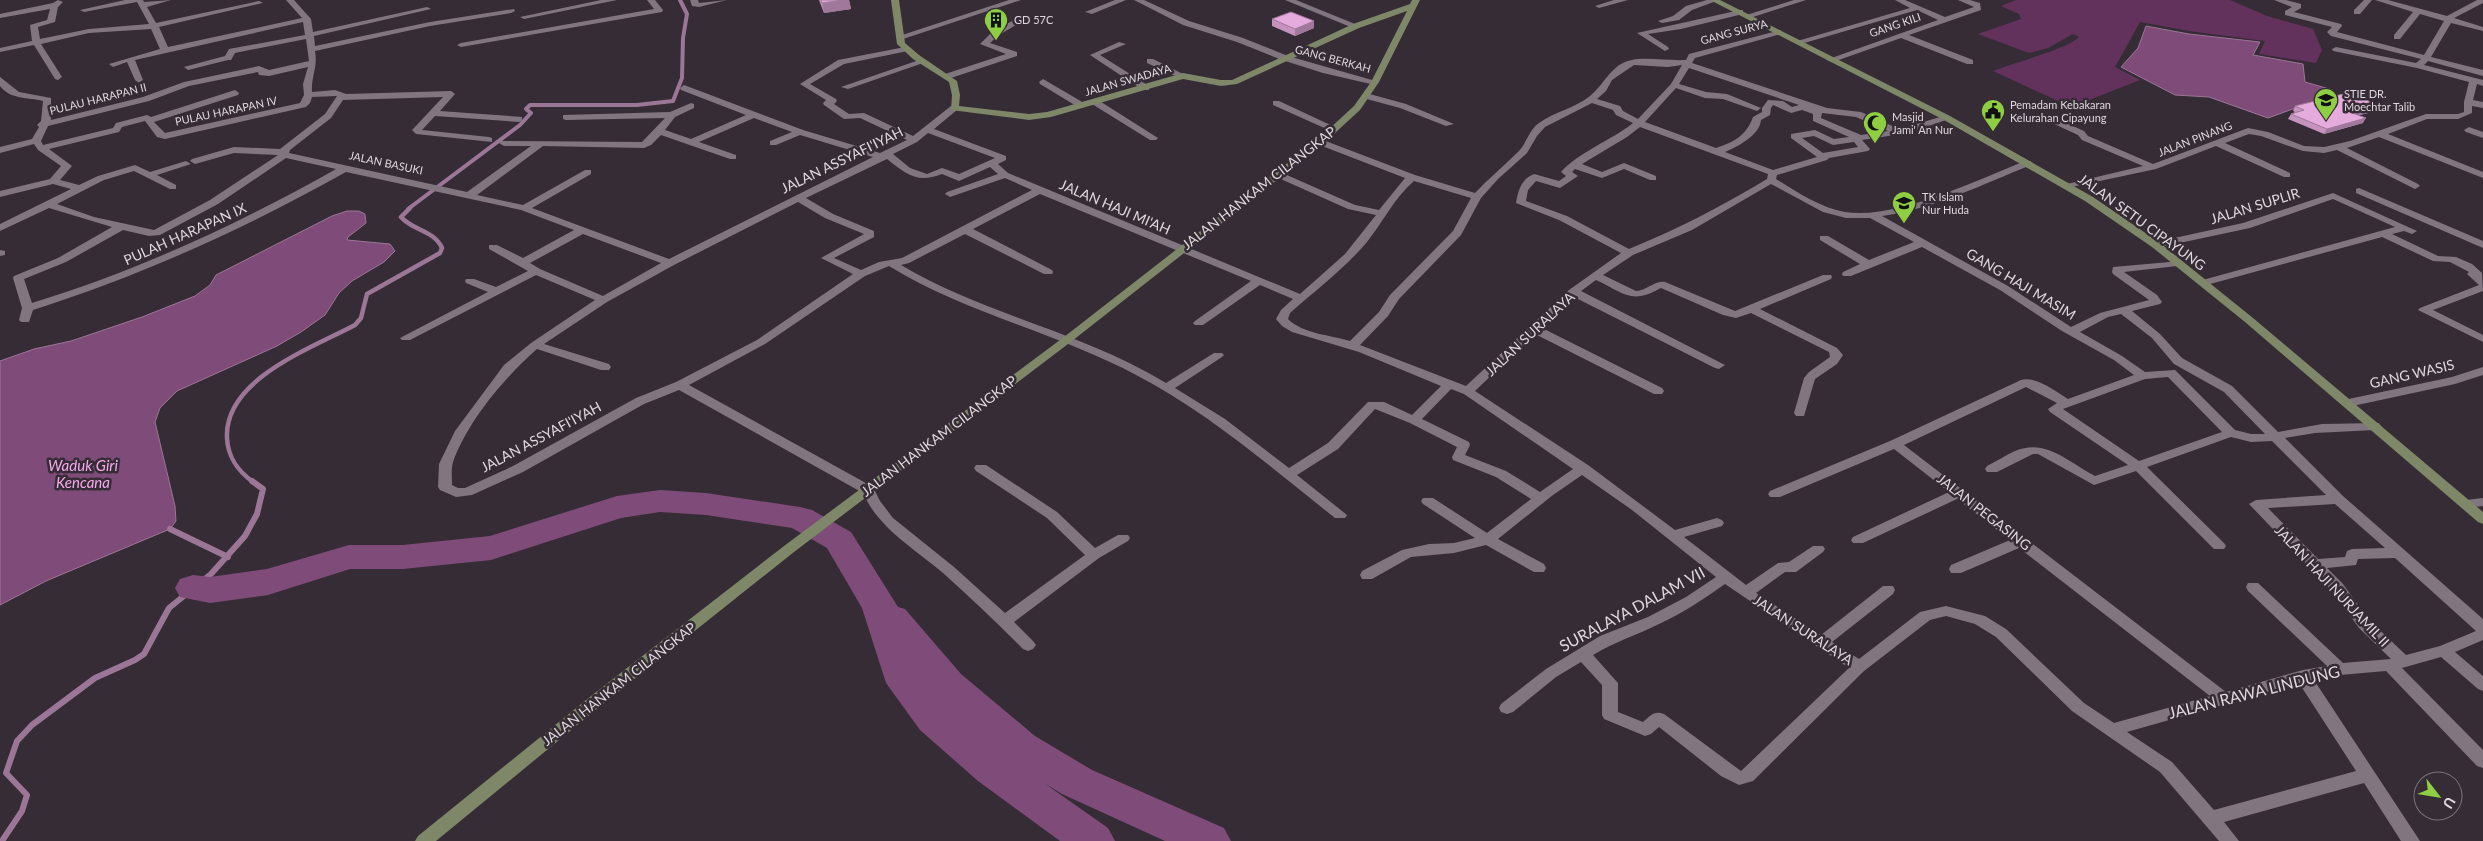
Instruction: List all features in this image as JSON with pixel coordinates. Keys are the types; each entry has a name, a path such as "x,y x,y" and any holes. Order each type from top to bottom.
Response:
{"street":[{"path":"84,10 167,0"},
{"path":"524,17 587,2 613,0"},
{"path":"461,45 659,10 651,0"},
{"path":"696,2 723,0"},
{"path":"895,0 900,37 905,49 922,62 948,76 956,88 954,108"},
{"path":"900,37 1017,0"},
{"path":"1089,12 1122,0"},
{"name":"GANG BERKAH","path":"1138,0 1186,23 1240,40 1285,58 1326,71 1375,82"},
{"path":"1289,0 1356,26"},
{"path":"1599,6 1624,0"},
{"path":"1662,21 1676,18 1689,8 1715,0"},
{"name":"JALAN SETU CIPAYUNG","path":"1715,0 1830,60 1948,118 2070,186 2156,245 2483,519"},
{"path":"1665,49 1641,33 1744,14 1802,0"},
{"path":"1899,0 1943,20"},
{"name":"GANG KILI","path":"1830,60 1838,55 1978,8 1977,5 1962,0"},
{"path":"2278,0 2290,2 2298,6 2288,13 2338,27 2332,32 2334,34 2483,73"},
{"path":"2357,12 2368,0"},
{"path":"2379,0 2451,18 2483,29"},
{"path":"2418,66 2426,59 2451,16 2483,0"},
{"path":"140,2 165,50"},
{"path":"294,2 307,19 313,63 307,84 308,95 335,92 340,93 342,97"},
{"path":"0,16 57,3"},
{"path":"57,3 51,22 34,26 36,42 58,77"},
{"path":"0,50 89,32 154,26 258,3"},
{"name":"JALAN SWADAYA","path":"954,108 1029,117 1048,115 1183,76 1228,83 1356,26 1415,3"},
{"name":"JALAN HANKAM CILANGKAP","path":"424,841 597,700 789,549 1068,339 1320,142 1358,108 1375,82 1415,3"},
{"path":"1798,42 1917,8"},
{"path":"188,67 228,58 232,51 309,36 427,9"},
{"path":"2397,37 2419,10"},
{"path":"311,49 430,24 511,11"},
{"path":"113,64 165,50 307,19"},
{"path":"948,76 1014,54 984,44 996,34 1017,22"},
{"name":"GANG SURYA","path":"1687,63 1698,53 1778,32"},
{"path":"1902,35 1970,62"},
{"path":"1122,44 1094,55 1146,88"},
{"path":"905,49 841,62 804,84 828,97 833,101 827,104 847,117 861,115 914,140"},
{"path":"2336,50 2418,66 2479,82"},
{"path":"130,59 139,80"},
{"path":"1150,61 1183,76"},
{"path":"845,87 922,62"},
{"path":"1353,345 1384,314 1394,297 1457,233 1478,196 1495,177 1524,151 1533,135 1542,125 1591,100 1603,89 1608,79 1628,64 1634,62 1687,63 1826,112 1858,114 1896,131"},
{"name":"PULAU HARAPAN II","path":"42,125 146,99 187,84 259,68 266,73 313,63"},
{"path":"1629,253 1562,218 1521,203 1523,190 1534,177 1560,185 1573,176 1566,172 1639,123 1674,85 1687,63"},
{"path":"0,80 8,92 17,96 38,96 48,100 46,121 42,125 38,144"},
{"path":"1043,82 1081,105"},
{"name":"JALAN PINANG","path":"2070,186 2153,167 2252,131 2305,149 2318,150 2378,133 2427,116 2464,115 2468,113 2468,102 2479,82"},
{"path":"1674,85 1705,95 1724,96 1757,108"},
{"path":"684,88 800,132 885,156 907,170 926,177 942,171 959,178 993,165 1003,158 928,130"},
{"path":"0,150 116,130 119,125 145,118 150,120 235,94"},
{"path":"342,97 451,94 432,112 417,130 418,132 489,140"},
{"name":"PULAU HARAPAN IV","path":"150,120 160,135 165,136 303,105 306,103 308,95"},
{"path":"1366,96 1403,106 1449,124"},
{"path":"48,204 91,219 149,233 159,232 214,202 284,153 324,120 342,97"},
{"path":"1591,100 1617,108 1619,113 1639,123 1772,176 1834,212 1857,216 1874,216 1906,208 2028,163"},
{"path":"1096,102 1154,138"},
{"path":"1715,152 1743,140 1756,124 1756,119 1767,113 1766,108 1771,102 1780,103 1791,110 1806,108 1818,113 1816,119 1858,137"},
{"path":"2468,102 2483,105"},
{"path":"1276,103 1334,129"},
{"path":"566,117 672,115 691,106"},
{"name":"JALAN ASSYAFI'IYAH","path":"954,108 914,140 670,263 603,300 535,345 508,368 461,431 446,464 445,487 456,493 467,492 518,469 640,401 680,384 761,342 861,274 883,264 905,261 1040,190"},
{"path":"432,112 519,119"},
{"path":"692,142 755,114"},
{"path":"504,143 644,145 648,143 672,115"},
{"path":"1822,156 1794,136 1815,133 1833,142 1905,131 1948,118"},
{"path":"2055,121 2081,133 2085,138 2153,167"},
{"path":"2469,130 2483,135"},
{"path":"659,131 733,157"},
{"path":"773,143 800,132"},
{"path":"2378,133 2483,175"},
{"name":"JALAN SURALAYA","path":"1858,137 1857,140 1865,149 1822,156 1822,159 1772,176 1731,205 1688,228 1629,253 1595,275 1573,292 1468,390 1583,468 1673,535 1746,593 1859,667"},
{"path":"1320,142 1412,177 1478,196"},
{"path":"471,194 542,143"},
{"path":"2217,143 2287,175"},
{"path":"38,144 67,166 53,181"},
{"path":"2336,146 2414,186"},
{"name":"JALAN BASUKI","path":"148,175 234,150 284,153 471,194 524,208 670,263"},
{"name":"JALAN HAJI MI'AH","path":"993,165 1005,174 1040,190 1180,250 1301,298"},
{"path":"1574,165 1602,175 1624,166 1653,178"},
{"path":"0,228 80,188 131,168 174,187"},
{"name":"PULAH HARAPAN IX","path":"28,308 80,292 168,258 256,217 346,168"},
{"path":"524,208 588,172"},
{"path":"950,194 1005,174"},
{"path":"1277,174 1352,207 1380,213"},
{"path":"1412,177 1394,194 1380,213 1376,224 1353,252 1284,312 1282,319 1286,324 1353,345 1449,385 1468,390"},
{"path":"0,194 53,181 80,188"},
{"path":"2359,191 2483,245"},
{"name":"JALAN SUPLIR","path":"2156,245 2246,226 2332,196 2408,229 2383,234"},
{"path":"798,198 829,216 870,233 868,237 826,257 827,260 861,274"},
{"name":"GANG HAJI MASIM","path":"1874,216 2004,288 2071,332 2147,375"},
{"path":"25,320 28,308 18,278 62,260 122,226"},
{"path":"964,229 1048,272"},
{"path":"524,263 528,259 584,230"},
{"path":"2203,283 2383,234 2437,259 2445,257 2473,268 2477,273 2472,274 2483,283"},
{"path":"1824,238 1868,264"},
{"path":"1847,274 1922,243"},
{"path":"493,246 536,271 603,300"},
{"path":"2071,332 2104,315 2122,309 2154,303 2156,300 2117,272 2117,269 2177,263"},
{"path":"892,264 974,305 1068,339 1143,374 1221,422 1340,515"},
{"path":"406,338 536,271"},
{"path":"1595,275 1634,294 1643,294 1661,284 1727,313 1736,315 1754,310 1827,277"},
{"path":"470,281 496,291"},
{"path":"1199,323 1258,281"},
{"path":"2483,288 2423,310 2483,339"},
{"path":"1573,292 1719,365"},
{"path":"2122,309 2156,336 2178,361 2228,389 2338,500 2483,628"},
{"path":"1754,310 1833,350 1837,355 1836,360 1814,374 1809,380 1800,413"},
{"path":"1535,329 1658,391"},
{"path":"535,345 605,367"},
{"path":"1167,388 1218,355"},
{"name":"GANG WASIS","path":"2348,404 2454,380 2483,371"},
{"path":"2219,546 2137,465 2054,410 2067,403 2147,375 2171,373 2230,433 2238,437 2276,436 2314,428 2374,426"},
{"path":"1775,494 1895,444 2025,383 2037,386 2067,403"},
{"path":"680,384 868,490 871,498 891,526 936,559 1028,645"},
{"path":"1414,420 1449,385"},
{"path":"1289,474 1333,446 1372,404 1380,405 1414,420 1464,445 1458,457 1501,474 1540,498"},
{"path":"1992,469 2025,452 2041,450 2074,472 2094,481 2230,433"},
{"name":"JALAN PEGASING","path":"1895,444 2223,698"},
{"path":"981,468 1052,515 1094,555"},
{"path":"1367,575 1407,554 1429,549 1454,548 1488,540 1540,498 1583,468"},
{"path":"1858,540 1959,493"},
{"name":"JALAN HAJI NURJAMIL II","path":"2338,500 2256,504 2338,588 2364,624 2483,761"},
{"path":"1428,501 1488,540 1540,568"},
{"path":"2466,504 2483,502"},
{"path":"1673,535 1718,523"},
{"path":"1004,621 1094,555 1123,538"},
{"path":"1956,569 2022,541"},
{"path":"1746,593 1783,566 1791,568 1818,549"},
{"path":"2313,564 2351,562 2352,554 2397,553"},
{"name":"SURALAYA DALAM VII","path":"1507,708 1551,673 1605,640 1653,621 1684,605 1726,577"},
{"path":"2253,587 2340,669"},
{"path":"1822,642 1888,590"},
{"path":"1583,654 1610,683 1610,715 1645,730 1658,718 1727,771 1739,778 1747,776 1859,667 1925,616 1946,611 1980,620 2000,633 2078,707 2166,767 2230,841"},
{"name":"JALAN RAWA LINDUNG","path":"2112,730 2302,676 2340,669 2397,663 2444,651 2483,634"},
{"path":"2444,651 2483,685"},
{"path":"2302,676 2411,841"},
{"path":"2212,818 2367,775"}],"shaded area":[{"path":"2016,0 2230,0 2267,16 2313,29 2322,50 2316,63 2259,54 2265,41 2189,31 2140,22 2115,67 2140,80 2071,107 1993,71 2052,51 2073,42 2079,37 2073,34 2048,48 2029,53 1978,34 2021,19 2019,14 2001,6"}],"water":[{"path":"2146,26 2189,34 2260,42 2253,55 2303,64 2305,82 2333,90 2323,98 2268,118 2209,97 2175,95 2121,67 2138,48"},
{"name":"Waduk Giri Kencana","path":"347,211 359,211 365,214 366,223 348,237 347,240 390,244 395,251 384,262 352,281 339,293 325,315 301,332 277,346 177,391 160,408 155,422 175,506 176,521 170,529 46,581 0,605 0,361 34,349 71,341 142,317 195,296 210,285 216,275 332,216"}],"building":[{"path":"821,0 843,0 822,3"},
{"path":"1291,12 1314,21 1295,29 1272,19"},
{"path":"2347,93 2382,106 2352,113 2366,118 2327,129 2291,114 2304,110 2295,106"}],"waterway":[{"path":"408,209 520,125 531,113 526,109 530,105 637,105 673,101 682,78 683,38 687,14 680,0"},
{"path":"253,482 243,473 229,452 227,438 230,417 240,399 255,382 274,368 295,355 355,325 361,318 367,294 440,253 442,248 434,238 406,222 401,217 410,208"},
{"path":"227,556 245,536 257,514 263,489 252,481"},
{"path":"193,588 210,590 268,582 349,557 403,557 491,548 617,507 660,501 706,504 800,518 839,540 880,607 905,683 934,719 993,769 1093,841"},
{"path":"170,529 227,556"},
{"path":"2,841 22,811 27,795 6,773 17,741 32,725 95,678 144,654 169,608 211,574 227,556"},
{"path":"892,619 947,685 1021,748 1077,782 1209,841"}],"place":[{"name":"GD 57C","path":"996,41"},
{"name":"STIE DR. Moechtar Talib","path":"2326,121"},
{"name":"Pemadam Kebakaran Kelurahan Cipayung","path":"1993,132"},
{"name":"Masjid Jami' An Nur","path":"1875,144"},
{"name":"TK Islam Nur Huda","path":"1904,224"}]}
